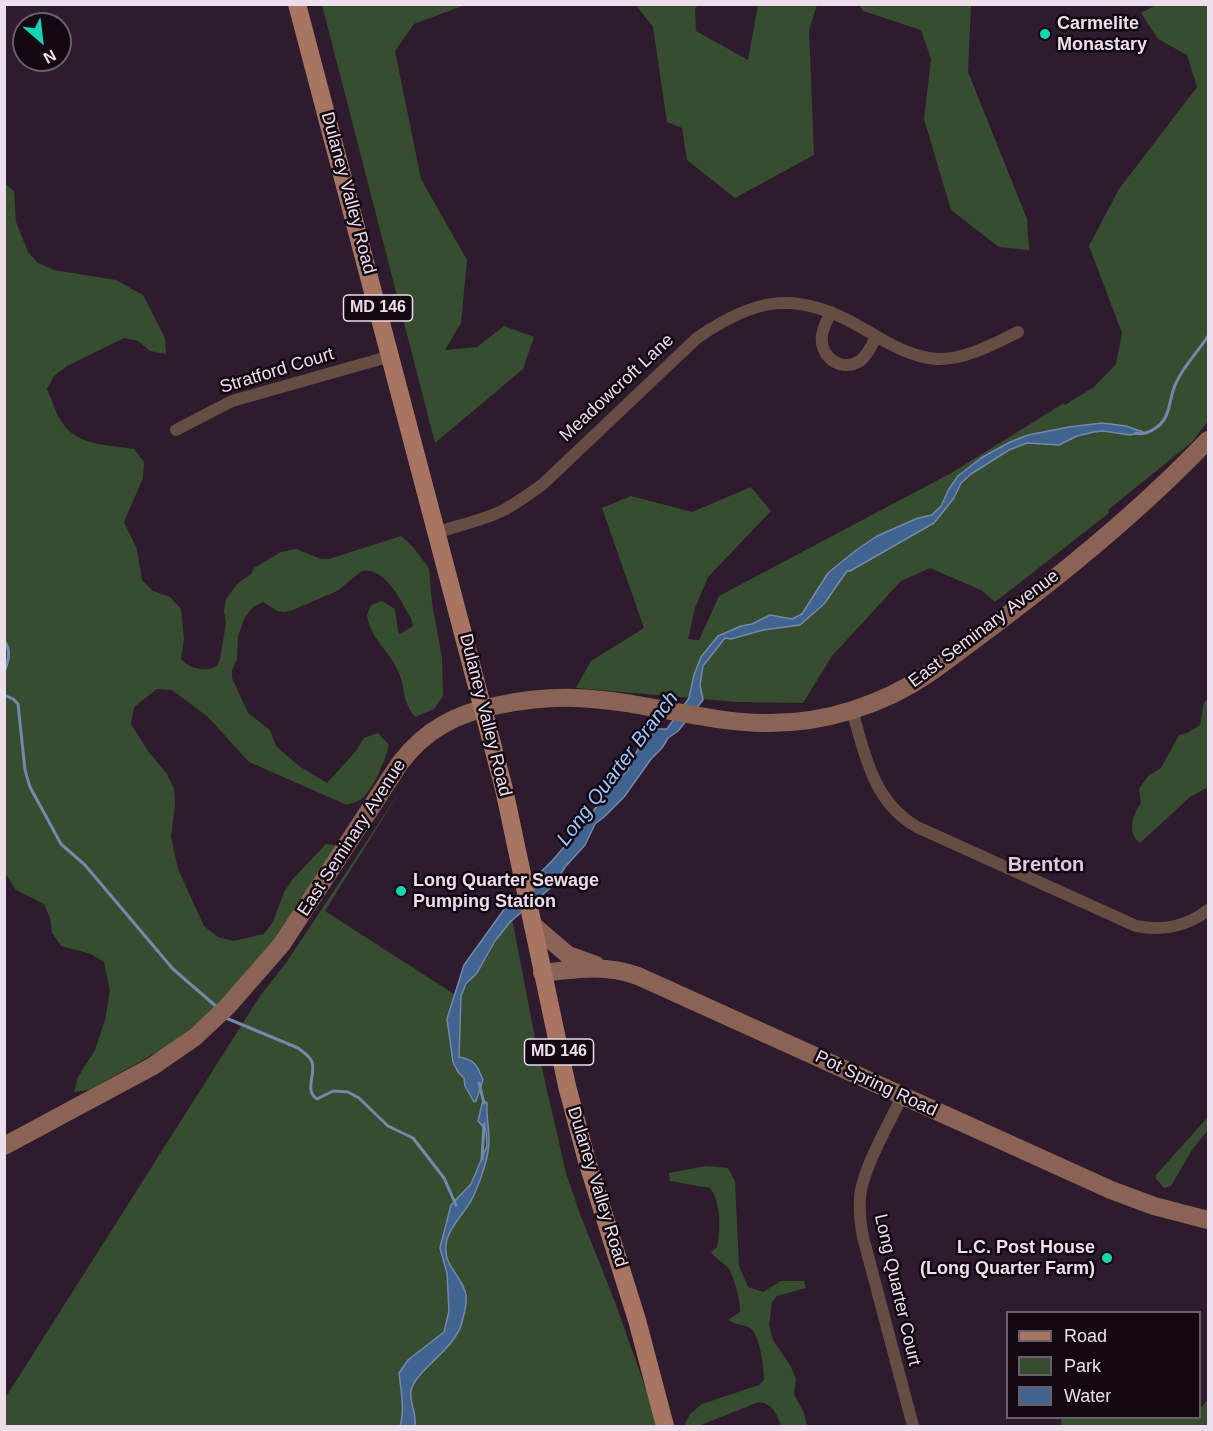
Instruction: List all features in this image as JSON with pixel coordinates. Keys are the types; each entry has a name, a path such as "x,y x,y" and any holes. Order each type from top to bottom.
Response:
{"main road":[{"name":"Dulaney Valley Road","path":"297,4 483,708 525,880 542,973 567,1086 581,1140 632,1303 665,1426"}],"street":[{"name":"Meadowcroft Lane","path":"438,532 503,510 543,484 675,357 716,325 750,309 773,303 792,302 811,305 831,312 876,337 918,356 937,359 970,354 1018,332"},
{"path":"831,312 822,333 822,344 825,353 832,360 848,365 858,362 866,356 876,337"},
{"name":"Stratford Court","path":"176,430 232,401 391,356"},
{"name":"East Seminary Avenue","path":"4,1146 146,1071 182,1047 222,1012 282,944 406,755 430,733 450,720 483,708 517,701 564,697 748,722 783,723 852,710 881,700 909,686 944,663 1079,558 1206,447"},
{"path":"852,710 876,786 893,808 917,827 1136,926 1169,928 1190,922 1209,910"},
{"path":"533,926 568,955 603,968"},
{"name":"Pot Spring Road","path":"542,973 603,968 621,970 648,980 1121,1194 1154,1206 1209,1220"},
{"name":"Long Quarter Court","path":"902,1096 864,1181 860,1197 860,1214 863,1237 913,1426"}],"green space":[{"path":"322,5 465,5 414,24 395,51 421,179 467,260 461,323 445,350 477,347 504,326 534,337 523,369 435,443"},
{"path":"636,5 699,5 695,8 696,31 748,60 758,5 817,5 809,30 814,155 735,198 687,160 682,128 667,122 653,27"},
{"path":"859,5 971,5 968,72 1027,219 1029,250 999,247 951,210 924,119 931,59 921,30 863,11"},
{"path":"1156,5 1208,5 1208,421 1192,442 1108,510 1109,513 995,602 981,590 930,568 901,581 832,656 803,703 737,702 576,688 591,661 644,628 602,508 631,496 692,512 751,487 771,511 708,577 695,608 688,639 699,640 719,596 953,472 1094,387 1116,364 1122,333 1089,246 1119,189 1197,87 1187,55 1158,39 1141,13"},
{"path":"4,183 14,191 16,222 28,252 38,263 54,270 116,280 143,295 165,338 166,354 150,351 138,341 124,338 67,366 54,376 47,389 63,424 77,437 86,441 134,449 144,462 143,478 124,522 137,549 142,580 153,591 170,597 181,609 184,639 181,659 188,665 198,668 208,669 217,666 226,623 224,611 226,599 238,583 251,574 254,568 281,552 296,549 321,559 329,559 401,536 429,568 432,603 442,658 443,696 434,709 415,717 406,700 399,673 372,631 367,615 371,605 382,601 395,609 400,634 413,626 411,618 392,587 386,580 371,571 362,571 337,591 293,610 277,611 263,602 253,607 245,617 238,636 237,659 232,670 232,678 248,713 270,730 276,746 299,766 327,783 356,751 364,738 378,733 389,745 382,766 370,789 360,800 347,805 249,762 208,717 172,690 157,689 134,707 131,724 148,751 167,774 174,789 175,805 171,837 178,869 204,926 218,937 233,941 264,934 273,922 284,892 293,879 326,844 340,846 269,951 217,1008 168,1046 89,1090 74,1092 78,1077 95,1050 105,1020 110,991 104,962 91,954 61,946 52,933 50,918 44,904 16,890 5,873"},
{"path":"1208,699 1208,787 1190,797 1140,843 1132,830 1135,813 1141,803 1139,789 1148,776 1161,768 1179,735 1200,725 1204,702"},
{"path":"402,788 325,911 460,998 487,957 511,913 535,1038 566,1173 659,1426 5,1426 4,1400 260,996 286,963"},
{"path":"1208,1117 1208,1130 1192,1150 1171,1186 1164,1188 1156,1179 1156,1175"},
{"path":"706,1166 728,1168 735,1181 739,1266 748,1287 763,1292 781,1281 804,1281 806,1288 777,1296 772,1302 769,1325 773,1340 790,1365 796,1379 794,1394 804,1413 807,1426 781,1426 771,1407 759,1402 698,1426 684,1426 690,1414 702,1404 759,1385 764,1380 761,1352 753,1332 748,1327 728,1320 740,1312 740,1308 737,1290 729,1269 711,1252 717,1247 719,1233 718,1208 714,1194 710,1188 670,1181 669,1173"},
{"path":"1208,1399 1208,1426 1062,1426 1061,1419 1201,1419 1201,1408"}],"water":[{"path":"1102,423 1126,426 1143,432 1130,435 1094,432 1077,436 1059,445 1027,443 1009,450 961,483 954,498 934,523 847,571 824,604 800,625 763,630 731,639 725,638 703,666 700,685 703,700 678,731 668,738 624,797 595,824 585,845 565,867 554,885 510,922 495,941 477,973 466,984 461,996 459,1057 475,1064 483,1080 474,1102 465,1086 464,1078 453,1062 447,1019 464,965 508,904 552,861 628,770 638,749 650,732 655,729 667,729 689,698 701,657 718,636 770,615 792,619 802,614 828,573 877,536 918,518 932,515 941,506 958,476 981,458 1028,435"},
{"path":"483,1100 487,1103 489,1135 486,1162 473,1197 450,1231 446,1244 447,1259 466,1295 463,1319 452,1341 414,1383 411,1395 415,1426 400,1426 402,1393 399,1373 408,1360 444,1332 449,1311 447,1273 440,1248 451,1205 471,1184 487,1146 486,1130 478,1121"}],"waterway":[{"name":"Long Quarter Branch","path":"1136,433 1150,432 1164,420 1179,376 1208,336"},
{"path":"4,641 9,652 4,672"},
{"path":"4,695 18,704 25,770 30,787 61,844 85,865 173,969 218,1008"},
{"path":"226,1018 298,1048 306,1054 313,1067 311,1092 317,1099 333,1091 348,1092 359,1098 388,1126 413,1138 444,1178 456,1205"},
{"name":"Long Quarter Branch","path":"479,1083 484,1103"},
{"name":"Long Quarter Branch","path":"482,1159 484,1124"}],"place":[{"name":"Carmelite Monastary","path":"1045,34"},
{"name":"Long Quarter Sewage Pumping Station","path":"401,891"},
{"name":"L.C. Post House (Long Quarter Farm)","path":"1107,1258"}],"district":[{"name":"Brenton","path":"1046,865"}]}
